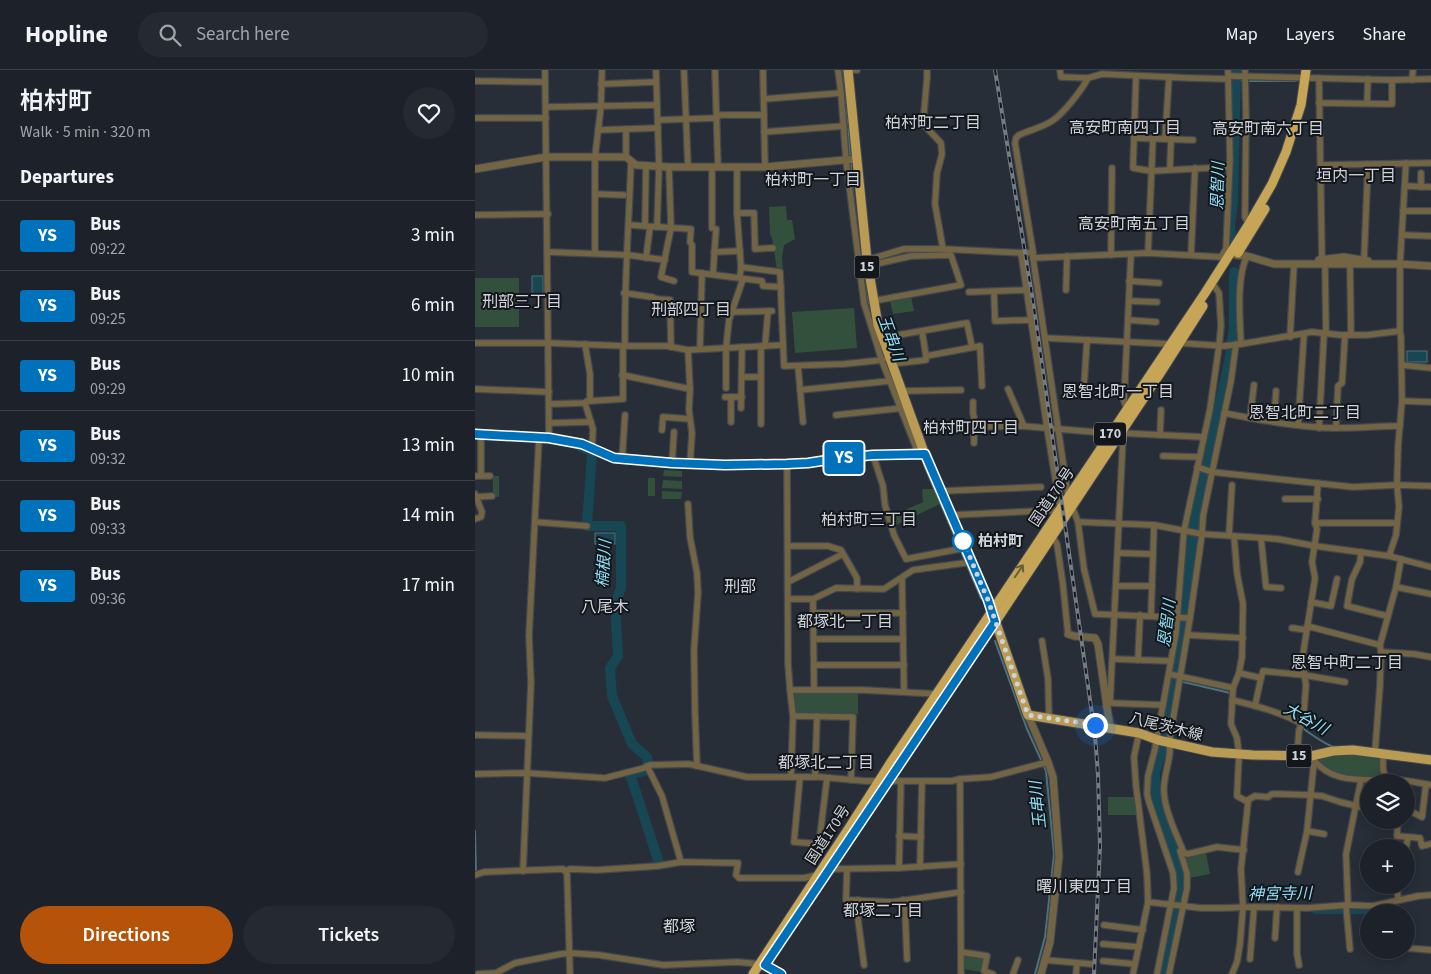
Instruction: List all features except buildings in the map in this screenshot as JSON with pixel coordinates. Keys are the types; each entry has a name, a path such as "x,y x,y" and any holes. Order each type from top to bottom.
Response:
{"highway":[{"name":"国道170号","path":"753,974 763,964 829,869 995,622 1049,533 1059,509 1117,433 1127,409 1229,267 1240,238 1272,184 1286,152 1311,75"},
{"name":"国道170号","path":"760,974 763,964 818,875 973,638 1049,533 1072,506 1175,343 1255,226 1277,187 1291,154 1306,106 1311,75"}],"main road":[{"name":"15","path":"848,70 851,160 873,301 886,360 902,391 904,408 922,454 941,490 992,612 1028,715"},
{"path":"478,434 549,438 582,444 622,460 690,464 787,464 873,455 922,454"},
{"name":"八尾茨木線","path":"1028,715 1139,733 1163,741 1212,752 1239,755 1297,756 1313,759 1333,751 1353,750 1431,760"}],"street":[{"path":"545,70 549,438"},
{"path":"595,253 595,157 601,106 602,70"},
{"path":"646,258 659,166 656,70"},
{"path":"684,70 687,167"},
{"path":"713,274 717,116 715,70"},
{"path":"763,70 765,166"},
{"path":"836,415 904,408 890,381 886,360 865,303 851,160 844,126 838,70"},
{"path":"848,70 857,70"},
{"path":"927,70 923,124 941,143 942,154 937,173 935,204 943,249"},
{"path":"1061,70 1061,77 1087,78 1101,72 1136,76 1159,73 1169,77 1311,75 1393,80 1431,79"},
{"path":"1266,70 1266,77"},
{"path":"1413,70 1413,80"},
{"path":"1157,974 1174,888 1173,872 1147,794 1148,776 1155,749 1163,741 1181,676 1203,516 1238,344 1240,292 1244,263 1226,249 1229,167 1228,75"},
{"path":"1311,75 1319,103 1325,333 1319,428"},
{"path":"1136,76 1133,168 1151,171 1229,167"},
{"path":"1169,77 1168,139 1170,168"},
{"path":"1244,77 1245,217 1249,224"},
{"path":"1069,496 1015,143 1019,134 1055,120 1081,89 1087,78"},
{"path":"1367,79 1367,103"},
{"path":"1319,103 1392,104 1393,80"},
{"path":"475,81 545,82"},
{"path":"601,84 656,82"},
{"path":"764,99 841,93"},
{"path":"546,107 657,105"},
{"path":"658,120 764,114"},
{"path":"475,118 546,118"},
{"path":"764,132 844,126"},
{"path":"597,130 658,128"},
{"path":"549,404 623,399 624,293 629,224 629,159 625,129"},
{"path":"1134,138 1193,140"},
{"path":"1148,253 1153,138"},
{"path":"475,169 546,157 629,159 635,165 669,167 765,166 851,160"},
{"path":"1389,556 1396,535 1399,507 1397,485 1403,401 1400,264 1406,163"},
{"path":"1321,165 1431,163"},
{"path":"1364,260 1368,164"},
{"path":"646,165 651,227"},
{"path":"669,167 671,228 661,277 674,281"},
{"path":"726,388 726,348 729,320 742,278 737,213 737,167"},
{"path":"1111,255 1112,168"},
{"path":"1191,254 1195,168"},
{"path":"1421,173 1421,187"},
{"path":"1405,186 1431,187"},
{"path":"595,194 624,194"},
{"path":"1403,210 1431,211"},
{"path":"737,213 754,213 755,249 773,248"},
{"path":"475,215 548,214"},
{"path":"629,224 691,229 692,272 762,281 763,286 781,287"},
{"path":"1402,234 1431,236"},
{"path":"867,263 903,249 943,249 1067,256 1148,253 1235,255 1274,264 1323,262 1400,264"},
{"path":"714,252 740,250"},
{"path":"548,252 628,255 665,260"},
{"path":"952,515 1059,509 1021,253"},
{"path":"1127,409 1124,400 1131,254"},
{"path":"867,263 911,256 951,255 961,285 873,301"},
{"path":"1066,290 1067,256"},
{"path":"1323,262 1344,257 1431,266"},
{"path":"1290,336 1295,264"},
{"path":"1336,428 1339,386 1342,383 1348,335 1350,264"},
{"path":"741,267 780,272 784,366 886,360 926,360 922,330"},
{"path":"700,349 702,273"},
{"path":"1129,281 1159,283"},
{"path":"1169,974 1187,888 1187,873 1164,808 1164,779 1171,748 1163,741 1163,705 1170,674 1178,616 1185,531 1221,346 1219,293 1215,287"},
{"path":"969,292 1027,290"},
{"path":"994,292 995,321 1031,320"},
{"path":"624,293 670,300 671,347"},
{"path":"1129,301 1157,302"},
{"path":"671,308 700,313"},
{"path":"732,312 770,311 763,346 761,424"},
{"path":"1128,320 1156,322"},
{"path":"881,338 967,323 972,347"},
{"path":"1045,338 1221,346 1312,332 1367,335 1400,331"},
{"path":"1298,425 1304,334"},
{"path":"1085,386 1087,340"},
{"path":"475,343 549,342 667,346 689,350 783,344"},
{"path":"585,344 590,374 587,402 594,435 592,449"},
{"path":"926,356 980,346 982,386"},
{"path":"741,408 742,347"},
{"path":"689,350 692,433 690,464"},
{"path":"1402,365 1431,368"},
{"path":"798,366 803,422"},
{"path":"622,374 690,389"},
{"path":"742,377 761,377"},
{"path":"800,390 890,381"},
{"path":"1250,418 1254,385"},
{"path":"475,389 549,392"},
{"path":"1008,389 1024,426"},
{"path":"902,391 961,390"},
{"path":"1274,422 1276,391"},
{"path":"731,422 728,397 742,397"},
{"path":"1403,401 1431,402"},
{"path":"973,402 974,443"},
{"path":"1160,434 1161,410"},
{"path":"1223,413 1319,428 1400,426"},
{"path":"622,460 625,415"},
{"path":"662,430 663,417 690,419"},
{"path":"549,423 591,422"},
{"path":"974,427 1024,426 1203,437"},
{"path":"672,463 674,432"},
{"path":"1108,704 1116,614 1123,437 1117,433"},
{"path":"478,434 478,476 490,476"},
{"path":"523,871 531,683 529,636 539,437"},
{"path":"873,455 883,486 885,505 894,534 906,559 965,548"},
{"path":"1163,456 1199,457"},
{"path":"787,464 789,690 793,716 791,777"},
{"path":"1197,468 1353,487 1431,486"},
{"path":"1297,756 1305,694 1302,661 1315,578 1312,562 1317,529 1315,523 1318,483"},
{"path":"1232,484 1232,535 1243,604 1242,657 1239,673 1233,688 1231,724 1237,738 1239,755 1237,796 1246,800 1255,796 1268,797 1272,794 1310,795 1322,796 1360,806"},
{"path":"941,490 1041,487"},
{"path":"475,519 481,517 482,512 475,496 492,496"},
{"path":"1285,499 1318,499"},
{"path":"688,504 690,537 697,573 698,593 694,650 697,766"},
{"path":"1072,506 1078,522 1084,569 1095,614 1190,618"},
{"path":"535,522 587,526"},
{"path":"1078,522 1154,525 1201,534 1277,539 1389,556 1431,567"},
{"path":"1315,523 1396,523"},
{"path":"1151,616 1154,525"},
{"path":"1049,533 1057,544 1068,634 1095,638 1098,644 1110,728"},
{"path":"1261,538 1266,587 1281,588"},
{"path":"789,546 828,546 841,550 857,578 857,589"},
{"path":"1361,552 1360,562 1352,579 1347,606 1387,616"},
{"path":"1118,553 1153,554"},
{"path":"788,582 843,554"},
{"path":"1385,774 1379,753 1381,652 1379,644 1396,587 1401,559"},
{"path":"788,599 813,599 836,588 884,589 913,570 971,562"},
{"path":"902,578 904,692"},
{"path":"1311,602 1331,606 1337,579"},
{"path":"1117,586 1152,586"},
{"path":"1396,587 1431,594"},
{"path":"813,599 814,689"},
{"path":"813,613 903,613"},
{"path":"1138,660 1140,615"},
{"path":"1292,628 1307,628 1379,644"},
{"path":"1188,635 1243,638"},
{"path":"814,639 903,639"},
{"path":"1042,641 1048,679 1049,718"},
{"path":"1381,652 1431,657"},
{"path":"1113,659 1171,661"},
{"path":"814,665 904,665"},
{"path":"1255,706 1263,671 1345,682"},
{"path":"1239,673 1261,678"},
{"path":"1170,674 1233,688"},
{"path":"789,690 814,689 937,694"},
{"path":"1232,700 1288,717 1302,724"},
{"path":"1108,704 1163,705"},
{"path":"1028,715 1053,777 1059,856 1050,942 1041,974"},
{"path":"793,716 853,716 851,780"},
{"path":"815,777 817,716"},
{"path":"1133,974 1148,902 1147,874 1135,786 1135,757 1139,733"},
{"path":"475,735 529,736"},
{"path":"1313,759 1325,771 1339,778 1360,780"},
{"path":"1298,872 1307,831 1313,759"},
{"path":"475,774 526,773 605,778 650,764 689,764 747,777 952,781 991,777 1048,762"},
{"path":"647,766 662,796 681,862"},
{"path":"800,777 794,842 819,844 827,778"},
{"path":"960,779 961,974"},
{"path":"899,868 901,781"},
{"path":"919,867 922,781"},
{"path":"1415,782 1429,785 1422,817 1415,814"},
{"path":"1350,949 1346,854 1360,786"},
{"path":"1232,974 1237,962 1240,944 1243,907 1241,868 1248,802 1246,800"},
{"path":"1165,801 1184,853 1188,854 1217,847 1243,850"},
{"path":"1397,829 1397,836 1420,838 1422,846 1431,844"},
{"path":"1307,831 1323,834"},
{"path":"899,836 921,837"},
{"path":"475,875 484,872 563,869 565,871 570,869 597,870 659,866 681,862 738,863 736,875 739,878 804,878 818,875"},
{"path":"829,869 899,868 961,864"},
{"path":"847,868 846,900 893,902 961,892"},
{"path":"565,871 567,873 570,974"},
{"path":"1397,894 1397,900"},
{"path":"1148,902 1223,908 1297,908 1347,905 1373,906 1431,895"},
{"path":"858,900 858,919 864,965"},
{"path":"903,900 907,958"},
{"path":"1250,959 1254,907"},
{"path":"1275,938 1277,907"},
{"path":"1297,908 1297,954 1299,965"},
{"path":"1104,926 1143,930"},
{"path":"1103,944 1139,947"},
{"path":"1415,949 1431,950"},
{"path":"961,952 987,956 984,971 993,974"},
{"path":"478,974 496,973 515,963 570,953 599,955 663,965 737,962 763,964 781,974"},
{"path":"1013,974 1018,960"},
{"path":"1045,960 1091,964"},
{"path":"1103,961 1135,964"},
{"path":"1076,974 1077,963"}],"green space":[{"path":"786,206 787,220 792,220 795,239 784,245 783,270 777,270 770,234 769,207"},
{"path":"475,278 519,278 519,327 475,327"},
{"path":"911,296 914,311 893,314 890,300"},
{"path":"854,308 857,348 795,353 792,312"},
{"path":"664,470 682,471 682,477 663,476"},
{"path":"493,476 499,476 499,497 493,497"},
{"path":"648,478 655,478 655,496 648,496"},
{"path":"663,480 682,481 682,489 662,488"},
{"path":"922,489 933,489 940,504 894,526 890,514 903,511 923,502"},
{"path":"662,491 682,492 681,499 662,499"},
{"path":"795,693 858,694 858,714 797,715 794,712 792,697"},
{"path":"1331,754 1347,754 1382,759 1382,774 1360,774 1360,778 1346,776 1331,771 1314,759"},
{"path":"1108,797 1136,797 1136,815 1108,815"},
{"path":"1206,853 1210,874 1189,878 1184,858"},
{"path":"962,955 984,959 982,972 963,969"}],"water":[{"path":"532,276 543,276 543,295 532,296"},
{"path":"1407,351 1427,351 1427,362 1407,362"},
{"path":"595,533 615,533 615,544 595,544"}],"waterway":[{"name":"玉串川","path":"843,70 854,203"},
{"name":"恩智川","path":"1232,242 1230,227 1233,201 1236,70"},
{"name":"恩智川","path":"1236,80 1243,81"},
{"path":"1248,81 1295,81"},
{"path":"1321,81 1336,81"},
{"name":"玉串川","path":"861,260 869,310"},
{"name":"恩智川","path":"1162,974 1181,892 1181,872 1155,797 1155,773 1162,748 1175,680 1196,509 1229,362 1234,328 1234,272"},
{"name":"玉串川","path":"882,352 886,365"},
{"name":"楠根川","path":"581,447 592,452 587,526 621,526 621,588 615,604 618,656 610,668 612,696 632,744 647,757 648,764 644,771 630,774 659,863"},
{"name":"玉串川","path":"924,465 981,598"},
{"name":"玉串川","path":"995,641 1027,729 1046,771 1054,854 1045,937 1035,974"},
{"name":"大谷川","path":"1175,680 1232,695"},
{"name":"大谷川","path":"1295,723 1333,747"},
{"path":"475,831 476,873"},
{"name":"神宮寺川","path":"1316,909 1360,909"}],"railway":[{"path":"995,70 1033,301 1095,735 1100,846 1094,974"}],"bus line":[{"name":"YS","path":"475,434 549,438 582,444 607,456 622,460 672,463 725,465 787,464 873,455 925,454 988,600 995,622 765,965 781,974"}],"place":[{"name":"柏村町","path":"963,541"}],"district":[{"name":"柏村町二丁目","path":"933,123"},
{"name":"高安町南四丁目","path":"1125,128"},
{"name":"高安町南六丁目","path":"1268,129"},
{"name":"垣内一丁目","path":"1356,176"},
{"name":"柏村町一丁目","path":"813,180"},
{"name":"高安町南五丁目","path":"1134,224"},
{"name":"刑部三丁目","path":"522,302"},
{"name":"刑部四丁目","path":"691,310"},
{"name":"恩智北町一丁目","path":"1118,392"},
{"name":"恩智北町二丁目","path":"1305,413"},
{"name":"柏村町四丁目","path":"971,428"},
{"name":"柏村町三丁目","path":"869,520"},
{"name":"刑部","path":"740,587"},
{"name":"八尾木","path":"605,607"},
{"name":"都塚北一丁目","path":"845,622"},
{"name":"恩智中町二丁目","path":"1347,663"},
{"name":"都塚北二丁目","path":"826,763"},
{"name":"曙川東四丁目","path":"1084,887"},
{"name":"都塚二丁目","path":"883,911"},
{"name":"都塚","path":"679,927"}],"route":[{"path":"963,541 988,600 1028,715 1095,725"}]}
